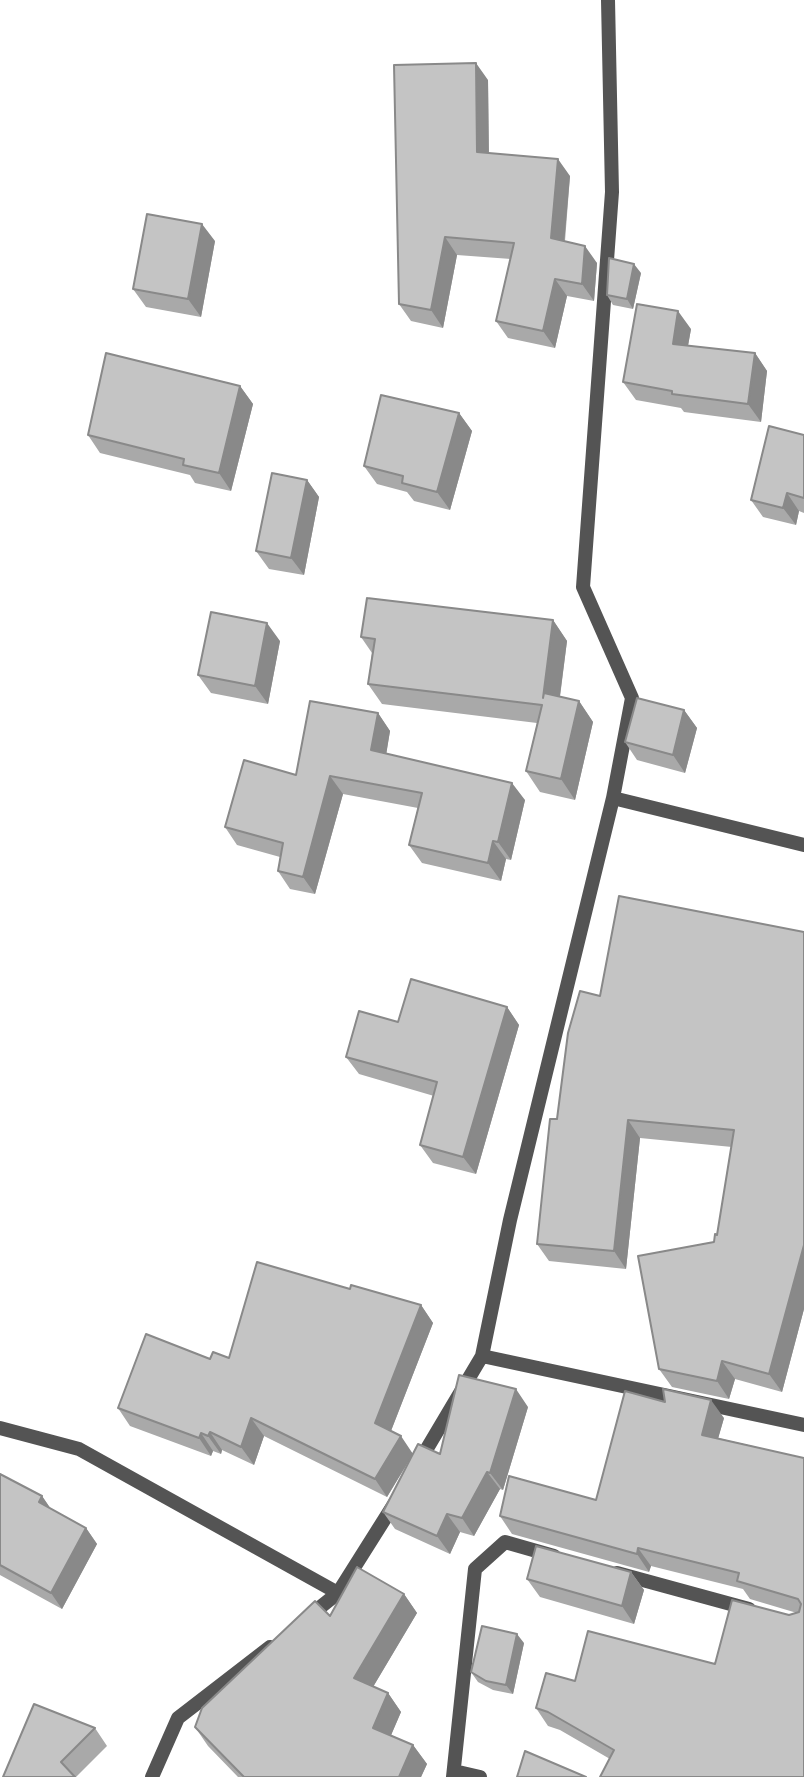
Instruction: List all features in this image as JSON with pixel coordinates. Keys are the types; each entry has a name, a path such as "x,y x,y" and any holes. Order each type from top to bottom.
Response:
{"street":[{"path":"152,1777 178,1718 338,1593 482,1356 510,1220 613,798 632,698 583,587 612,192 608,0"},
{"path":"613,798 804,845"},
{"path":"482,1356 804,1425"},
{"path":"0,1428 79,1449 338,1593"},
{"path":"480,1777 454,1774 475,1569 505,1542 570,1560"},
{"path":"609,1571 765,1614"}],"building":[{"path":"476,63 477,152 558,159 551,238 585,246 582,284 555,279 543,331 496,321 514,243 445,237 431,310 399,304 394,65"},
{"path":"147,214 202,224 188,299 133,289"},
{"path":"609,258 634,264 627,299 607,295"},
{"path":"637,304 678,311 673,344 755,353 748,404 672,394 672,391 623,382"},
{"path":"106,353 240,386 219,473 183,465 184,459 88,435"},
{"path":"381,395 459,413 437,492 402,483 403,476 364,466"},
{"path":"769,426 804,435 804,498 787,493 783,508 751,500"},
{"path":"272,473 307,480 291,558 256,551"},
{"path":"367,598 553,620 543,698 544,693 579,701 561,779 526,771 542,705 368,684 375,639 361,637"},
{"path":"211,612 267,623 255,686 198,675"},
{"path":"637,698 684,710 673,755 625,742"},
{"path":"310,701 378,713 371,750 512,783 498,842 493,841 488,863 409,845 422,793 330,776 303,877 278,871 283,843 225,827 244,760 296,775"},
{"path":"619,896 804,932 804,1245 769,1374 722,1361 717,1381 659,1369 638,1256 714,1242 734,1130 628,1120 614,1251 537,1244 550,1119 557,1119 568,1033 580,991 600,996"},
{"path":"411,979 507,1007 463,1157 420,1145 437,1082 346,1057 359,1011 398,1022"},
{"path":"257,1262 350,1289 351,1285 421,1305 375,1423 401,1436 375,1479 251,1418 241,1447 210,1432 208,1436 201,1433 199,1438 118,1408 146,1334 210,1359 213,1352 229,1358"},
{"path":"459,1375 516,1389 490,1473 487,1472 462,1518 447,1514 437,1536 383,1512 418,1444 440,1454"},
{"path":"663,1389 711,1400 702,1435 804,1458 804,1777 600,1777 614,1750 548,1712 536,1708 546,1673 575,1681 588,1631 715,1664 732,1600 789,1615 799,1612 801,1604 798,1599 737,1581 739,1573 638,1548 637,1554 500,1516 509,1476 596,1500 625,1391 665,1402"},
{"path":"0,1474 42,1496 39,1502 86,1528 51,1593 0,1565"},
{"path":"536,1546 631,1572 622,1606 527,1579"},
{"path":"357,1567 404,1594 354,1678 388,1693 373,1728 413,1745 399,1777 244,1777 195,1727 202,1708 315,1601 330,1616"},
{"path":"482,1626 517,1634 506,1685 486,1681 471,1672"},
{"path":"34,1704 95,1728 61,1762 75,1777 3,1777"},
{"path":"525,1751 586,1777 517,1777"}]}
